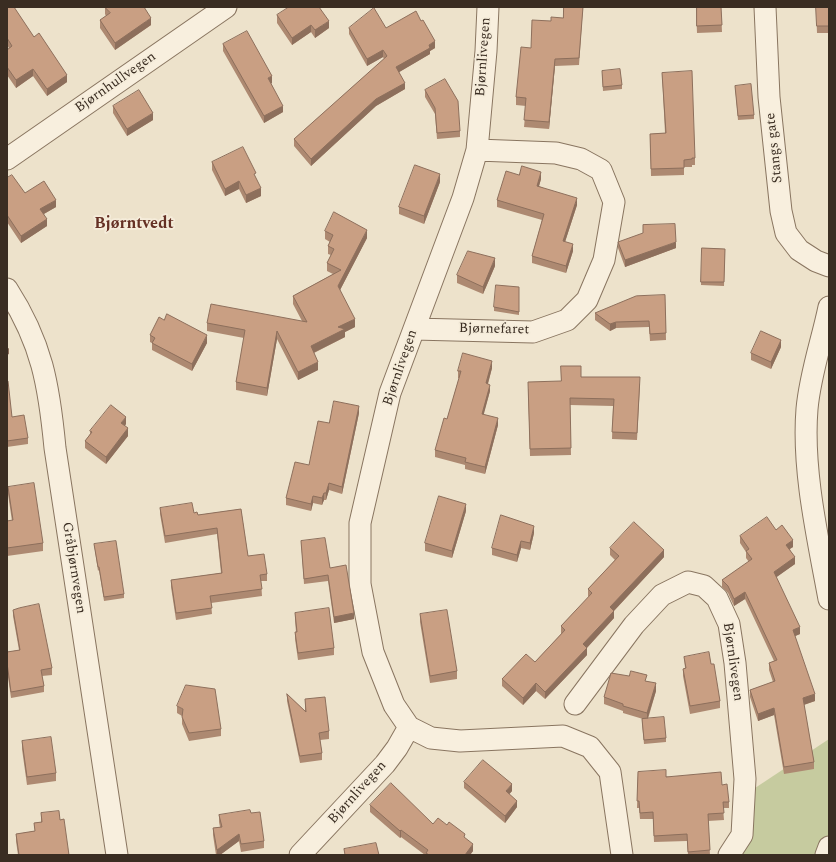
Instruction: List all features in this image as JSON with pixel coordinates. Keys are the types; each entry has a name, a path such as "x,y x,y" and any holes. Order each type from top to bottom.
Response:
{"street":[{"name":"Bjørnhullvegen","path":"7,159 226,7"},
{"name":"Bjørnlivegen","path":"488,7 486,51 477,150 463,198 390,393 360,523 360,584 373,652 394,705 409,726 431,738 460,741 564,736 590,747 610,772 622,855"},
{"name":"Stangs gate","path":"764,7 769,97 781,211 786,233 799,250 816,261 829,266"},
{"name":"Bjørnefaret","path":"414,329 533,332 567,320 587,300 604,260 614,202 601,170 581,159 556,153 477,150"},
{"name":"Gråbjørnvegen","path":"7,289 31,332 48,386 55,448 117,855"},
{"path":"829,307 807,408 807,432 815,524 829,599"},
{"name":"Bjørnlivegen","path":"575,704 634,625 662,595 688,582 704,586 717,598 729,624 735,663 745,779 742,835 729,855"},
{"name":"Bjørnlivegen","path":"300,855 385,764 397,748 409,726"},
{"path":"826,855 829,846"}],"green space":[{"path":"829,739 829,855 736,855 749,792"}],"building":[{"path":"7,7 14,7 34,37 39,33 67,75 47,89 33,69 16,80 7,67 7,50 12,46 7,38"},
{"path":"105,7 144,7 151,18 115,43 100,20 110,13"},
{"path":"289,7 319,7 329,21 315,30 311,25 292,38 277,15"},
{"path":"564,7 583,7 579,58 555,59 549,122 524,120 526,98 516,97 521,47 531,48 532,20 551,21 551,17 563,18"},
{"path":"697,7 721,7 722,25 697,26"},
{"path":"816,7 829,7 829,26 817,26"},
{"path":"374,8 386,28 416,11 435,41 429,45 430,48 396,67 405,83 376,99 311,159 294,139 387,56 383,50 367,59 349,28"},
{"path":"247,31 272,76 268,78 283,106 264,116 223,44"},
{"path":"620,69 622,85 603,87 602,71"},
{"path":"692,71 695,158 684,160 684,168 651,169 650,134 666,133 662,73"},
{"path":"445,79 458,101 460,131 437,133 435,108 425,90"},
{"path":"751,84 754,115 738,116 735,86"},
{"path":"139,90 153,113 127,129 113,106"},
{"path":"243,147 256,173 254,174 261,188 246,195 239,181 225,189 212,162"},
{"path":"415,165 440,174 424,216 399,207"},
{"path":"522,166 541,172 537,186 577,198 563,241 573,244 566,266 532,256 544,214 497,200 506,171 519,175"},
{"path":"12,175 25,193 44,181 56,200 40,209 47,219 21,236 7,215 7,178"},
{"path":"334,212 367,230 338,286 355,319 338,327 345,329 311,346 318,362 298,372 277,331 267,388 236,382 245,330 207,323 211,304 307,322 293,296 341,270 327,263 334,249 328,246 333,235 325,231"},
{"path":"675,224 676,242 625,260 618,242 643,233 643,225"},
{"path":"702,248 725,249 724,282 701,282"},
{"path":"468,251 495,258 483,287 457,275"},
{"path":"496,285 519,287 519,312 494,307"},
{"path":"665,295 666,333 650,334 649,321 616,322 610,324 595,313 636,296"},
{"path":"167,314 207,335 192,364 152,343 155,338 150,335 159,317 164,320"},
{"path":"761,331 781,340 771,362 751,353"},
{"path":"463,353 492,361 486,383 490,385 482,414 498,418 485,467 465,462 466,458 435,450 444,418 447,419 461,371 458,371"},
{"path":"561,366 581,366 581,377 640,377 637,433 612,432 614,399 570,398 571,448 530,449 528,382 561,381"},
{"path":"7,381 12,417 24,415 28,438 7,441"},
{"path":"334,401 359,406 342,487 329,483 326,493 324,493 322,498 313,496 311,504 286,498 295,462 309,465 318,421 329,423"},
{"path":"111,405 126,417 121,423 128,428 106,457 85,441 92,432 90,431"},
{"path":"34,483 43,543 7,548 7,521 13,520 8,487"},
{"path":"439,496 466,504 452,551 425,543"},
{"path":"192,503 194,513 197,512 198,515 241,509 248,556 264,554 267,574 260,575 262,589 210,596 212,608 176,613 171,580 222,573 217,528 165,536 160,508"},
{"path":"501,515 534,526 530,543 521,541 517,555 492,548"},
{"path":"767,517 776,530 782,525 793,540 786,545 795,557 774,572 800,627 793,630 815,694 803,698 814,762 784,767 774,708 758,714 750,690 775,681 769,663 777,660 745,592 734,599 728,586 722,580 752,559 746,551 749,549 740,536"},
{"path":"634,522 664,550 610,607 614,611 583,644 587,648 545,692 536,683 523,698 502,679 526,654 535,662 565,630 561,626 592,593 588,589 619,556 610,548"},
{"path":"325,538 330,568 346,565 354,613 334,617 328,575 304,579 301,541"},
{"path":"116,541 124,594 104,597 94,544"},
{"path":"39,604 52,668 41,670 44,686 11,692 7,652 20,650 13,610"},
{"path":"329,608 334,648 298,653 295,632 297,632 295,613"},
{"path":"447,610 457,671 430,676 420,614"},
{"path":"709,652 711,664 714,664 720,701 690,706 683,669 686,668 684,657"},
{"path":"631,671 647,675 645,681 656,683 647,713 623,706 623,704 604,697 611,673 629,676"},
{"path":"186,685 215,689 221,729 189,733 182,717 183,709 177,706"},
{"path":"287,694 306,712 305,699 325,697 329,731 319,733 322,753 300,756"},
{"path":"664,717 666,738 644,740 642,719"},
{"path":"51,737 56,773 27,777 22,741"},
{"path":"483,760 512,784 506,791 517,801 505,816 464,782"},
{"path":"666,770 666,777 721,772 722,785 727,784 729,802 723,802 724,813 708,814 710,850 688,852 687,834 654,836 653,812 640,813 639,801 637,801 638,772"},
{"path":"391,783 433,824 438,818 447,825 449,822 465,834 464,837 473,844 465,855 429,855 426,853 428,850 401,830 400,831 370,805"},
{"path":"250,810 251,813 260,812 264,841 241,844 239,834 217,850 213,828 222,827 219,815"},
{"path":"59,811 60,820 64,819 69,855 19,855 16,834 35,831 34,823 42,822 41,813"},
{"path":"376,843 379,855 345,855 344,849"}],"district":[{"name":"Bjørntvedt","path":"134,225"}]}
